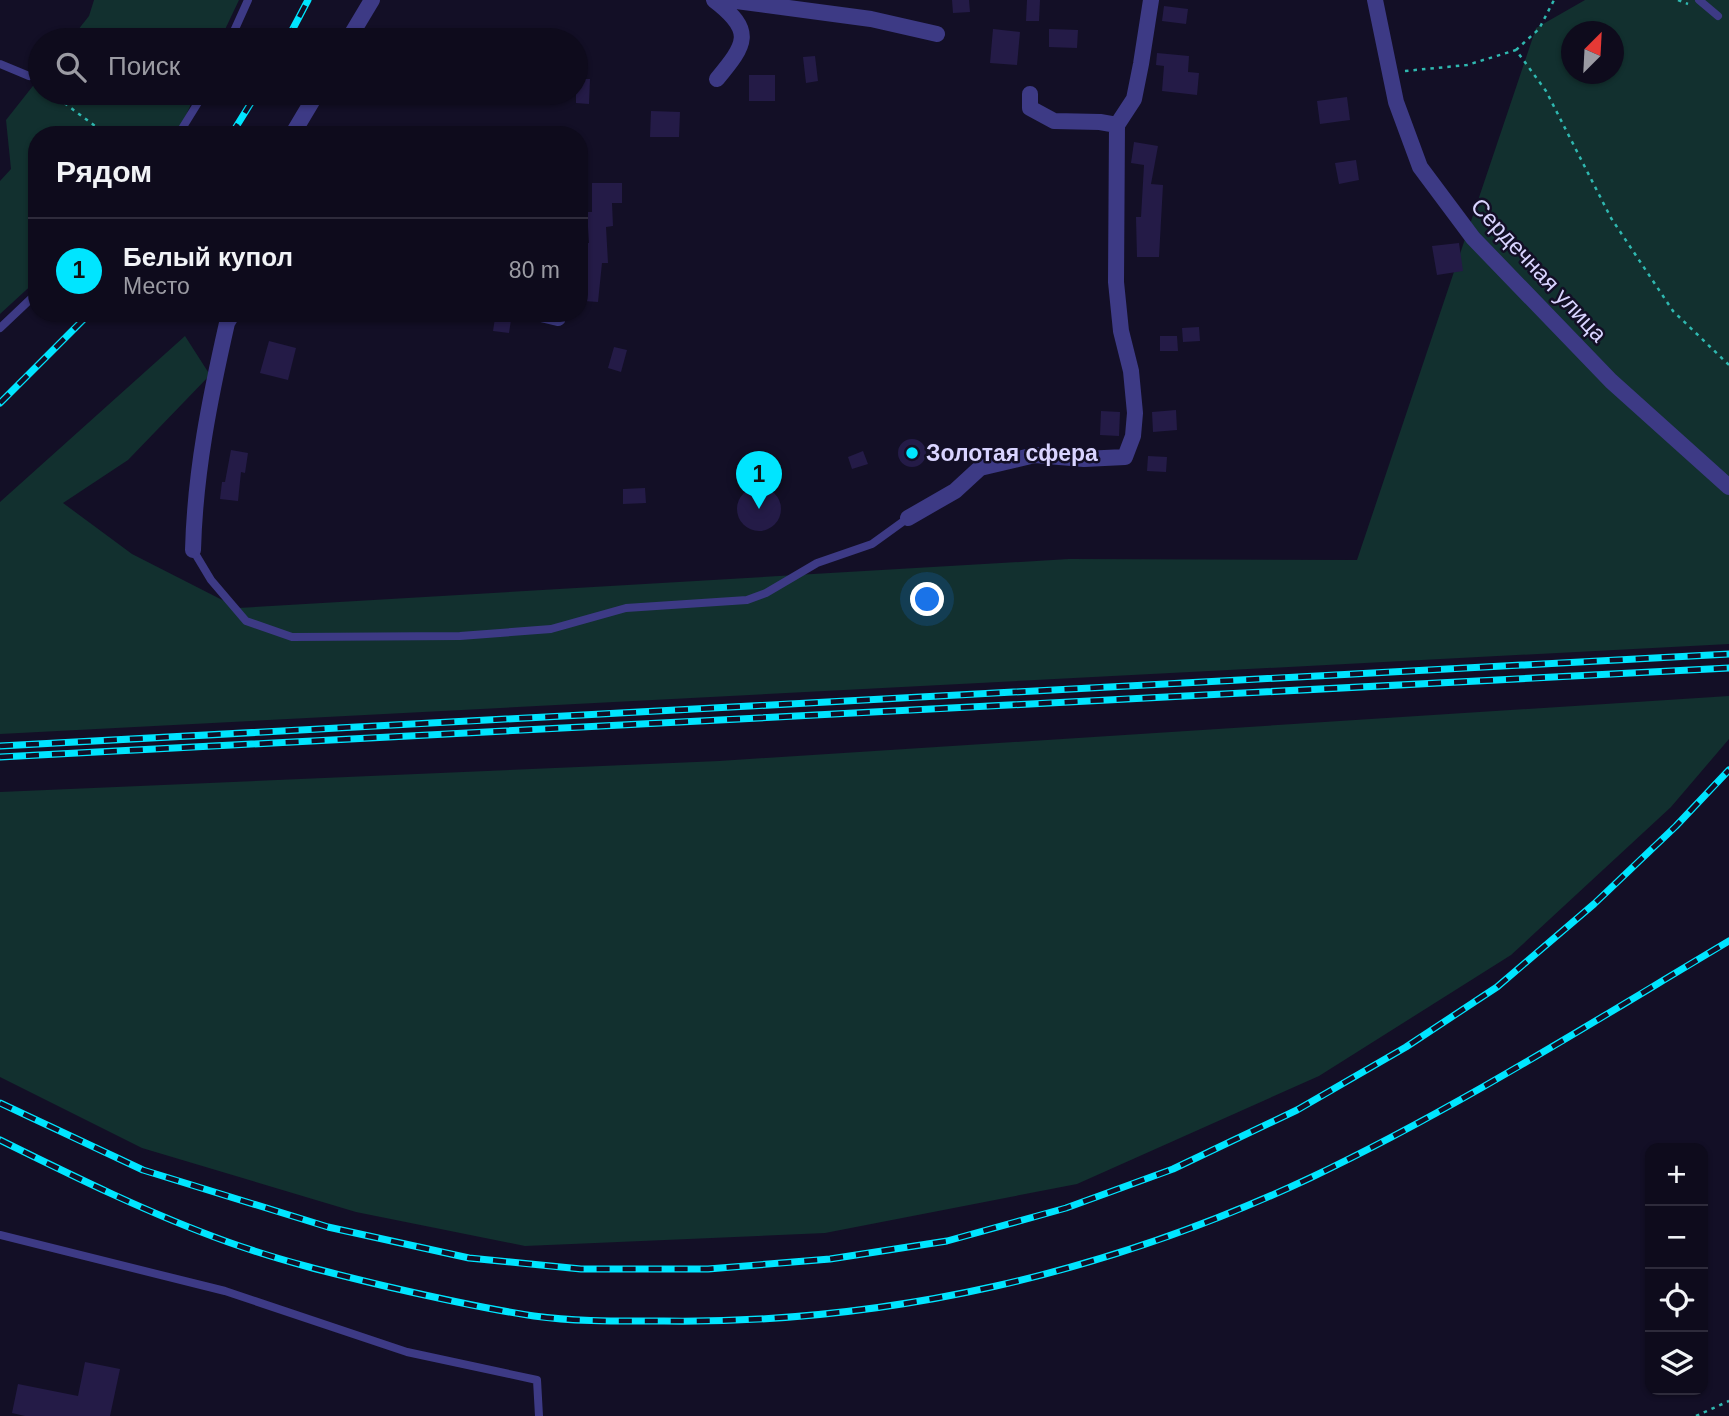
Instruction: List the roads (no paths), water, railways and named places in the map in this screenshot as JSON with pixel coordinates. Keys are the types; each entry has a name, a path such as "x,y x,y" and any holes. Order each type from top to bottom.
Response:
{"street":[{"path":"355,28 372,0"},
{"path":"714,0 734,15 742,30 737,54 717,79"},
{"path":"729,0 797,4 937,34"},
{"path":"908,518 956,491 980,468 1035,455 1084,459 1125,457 1132,436 1135,413 1116,282 1117,125 1133,99 1151,0"},
{"name":"Сердечная улица","path":"1375,0 1396,102 1420,167 1473,238 1611,380 1729,487"},
{"path":"1030,94 1030,108 1054,121 1117,125"},
{"path":"297,126 310,105"},
{"path":"193,550 194,503 203,432 228,322"}],"lane":[{"path":"235,28 248,0"},
{"path":"1699,0 1718,16"},
{"path":"0,64 28,76"},
{"path":"184,126 197,105"},
{"path":"0,328 28,302"},
{"path":"193,550 211,580 246,621 292,637 460,636 551,629 626,608 747,600 766,593 817,563 872,544 908,518"},
{"path":"0,1235 225,1291 407,1352 537,1380 540,1416"}],"railway":[{"path":"293,28 308,0"},
{"path":"237,126 250,105"},
{"path":"0,403 81,322"},
{"path":"0,746 1729,654"},
{"path":"0,757 1729,668"},
{"path":"0,1103 143,1170 328,1227 469,1258 581,1269 708,1269 830,1259 947,1241 1066,1208 1173,1169 1297,1110 1406,1047 1497,987 1594,904 1676,826 1729,770"},
{"path":"0,1140 141,1207 228,1242 328,1272 462,1303 534,1316 599,1321 748,1320 831,1313 913,1302 995,1286 1075,1266 1155,1241 1233,1212 1310,1178 1417,1123 1729,941"}],"place":[{"name":"Золотая сфера","path":"912,453"},
{"name":"Белый купол","path":"759,509"}]}
